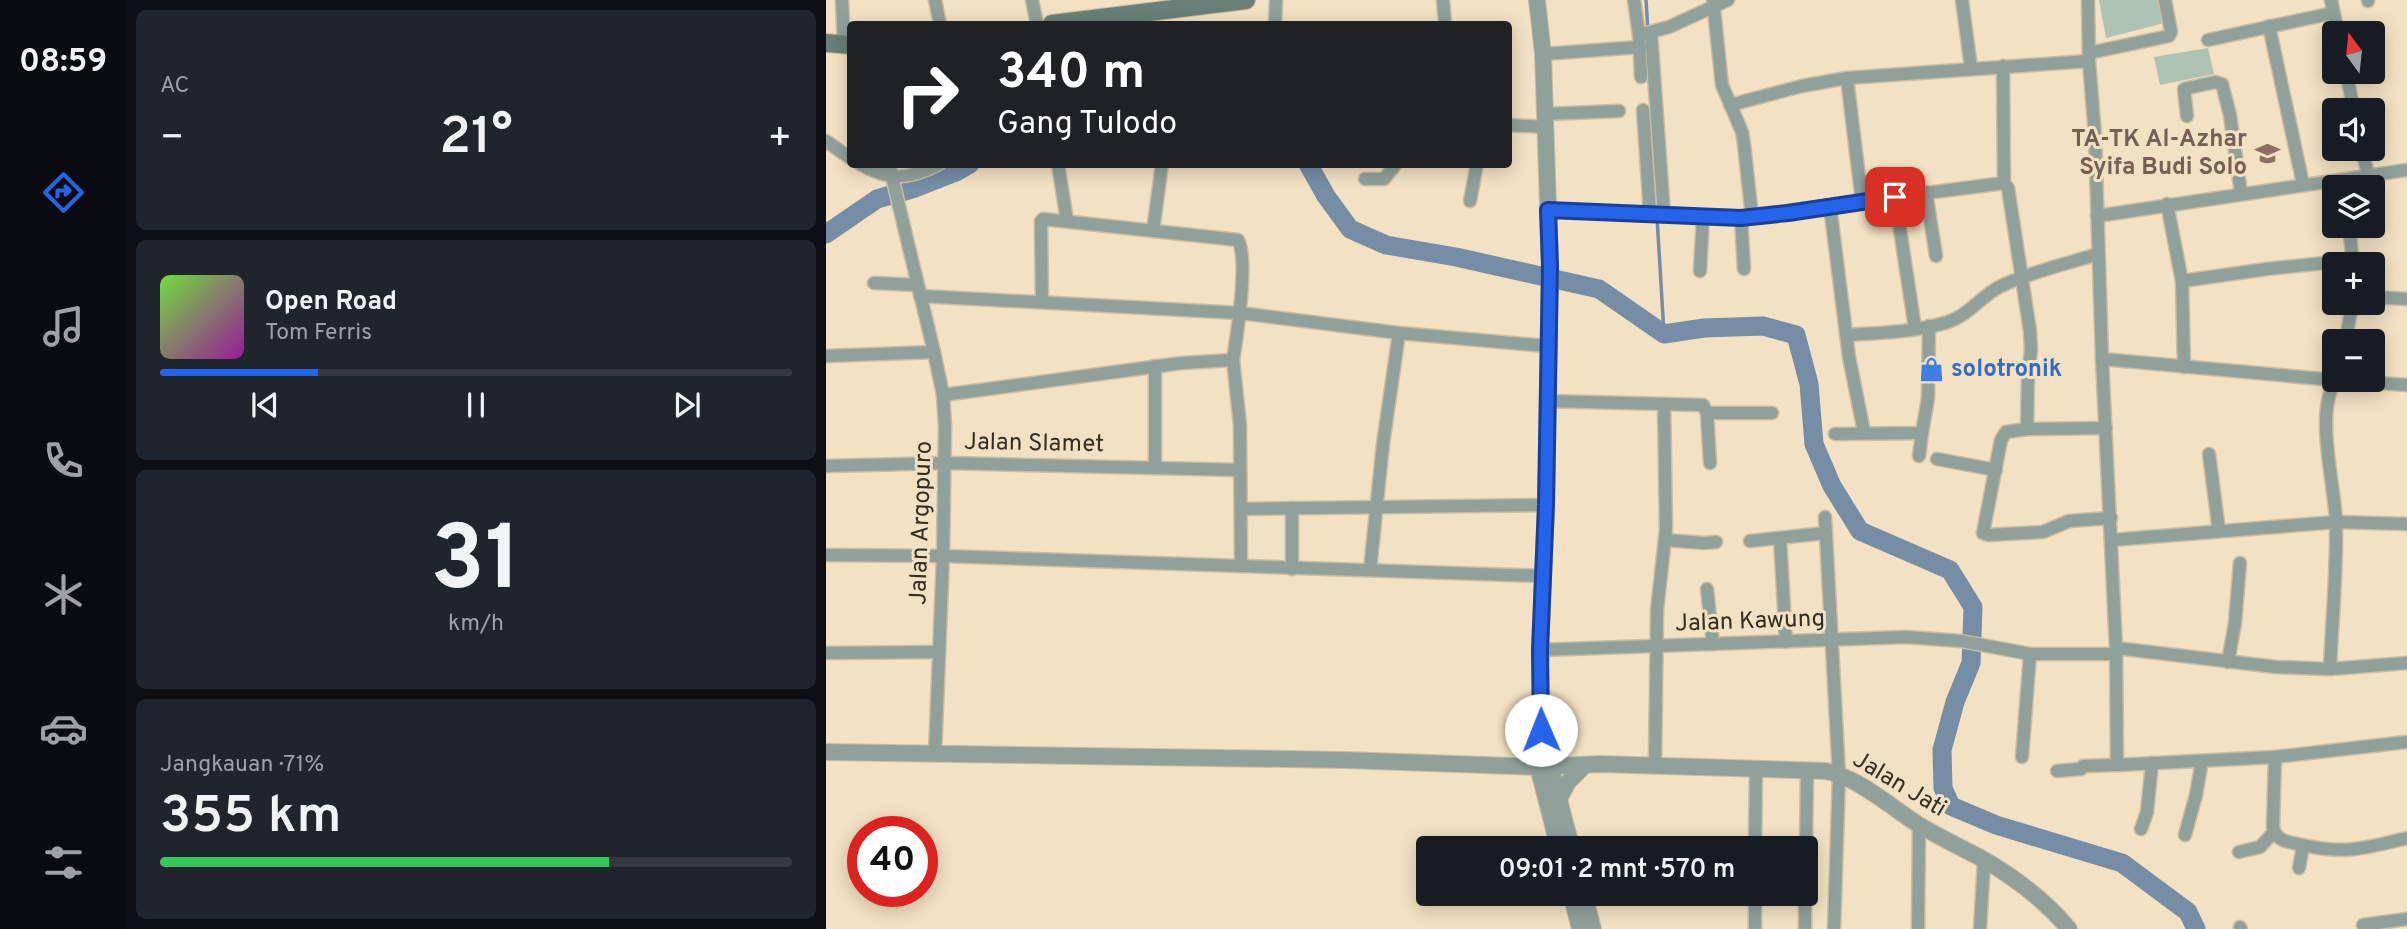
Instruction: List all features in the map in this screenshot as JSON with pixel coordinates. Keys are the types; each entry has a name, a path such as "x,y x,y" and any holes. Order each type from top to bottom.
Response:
{"main road":[{"path":"1066,21 1134,7 1246,0"},
{"path":"826,43 847,45"}],"street":[{"path":"842,0 847,45"},
{"path":"935,0 939,21"},
{"path":"1032,0 1036,21"},
{"path":"1275,21 1276,0"},
{"path":"1443,0 1445,21"},
{"path":"1537,0 1543,54 1550,266 1546,505 1540,650 1543,762 1557,836"},
{"path":"1634,0 1645,36 1658,214"},
{"path":"1543,54 1645,36 1728,0"},
{"path":"1962,0 1970,68"},
{"path":"2088,0 2112,540 2117,765"},
{"path":"1730,105 1802,86 1847,78 2089,57 2169,36 2171,32 2165,0"},
{"path":"1714,4 1717,56 1722,85 1742,132 1744,144 1747,217 1744,269"},
{"path":"2208,40 2269,26 2332,6"},
{"path":"2269,26 2303,184"},
{"path":"1642,77 1645,36"},
{"path":"2003,66 2004,183 2008,188 2023,278 2031,350 2027,429"},
{"path":"1847,78 1862,201"},
{"path":"2187,116 2184,89 2215,82 2222,84 2230,115 2241,193"},
{"path":"1643,110 1658,214"},
{"path":"1512,124 1619,111"},
{"path":"826,141 847,156"},
{"path":"2365,161 2368,175 2407,170"},
{"path":"866,168 877,175 892,176 908,176 929,168"},
{"path":"1059,168 1067,221"},
{"path":"1153,231 1161,168"},
{"path":"1365,179 1384,179 1393,168"},
{"path":"1470,201 1476,168"},
{"name":"Jalan Argopuro","path":"892,176 943,395 946,463 935,754"},
{"path":"1548,210 1747,217 2004,183"},
{"path":"2097,216 2303,184 2322,184"},
{"path":"1926,192 1936,256"},
{"path":"1895,197 1922,327 1928,398 1919,456"},
{"path":"2167,204 2182,281 2184,367"},
{"path":"1830,206 1847,335 1864,432"},
{"path":"1700,271 1703,216"},
{"path":"1042,302 1041,220 1238,240 1241,257 1240,313 1233,360 1240,425 1241,566"},
{"path":"1847,335 1922,327 1959,317 1998,288 2098,254"},
{"path":"2182,281 2322,265"},
{"path":"874,283 919,291 1042,302 1240,313 1548,346"},
{"path":"2385,298 2407,299"},
{"path":"1370,570 1399,332"},
{"path":"826,356 934,352"},
{"path":"2102,359 2322,379"},
{"path":"943,395 1155,366 1233,360"},
{"path":"1155,366 1155,468"},
{"path":"2385,383 2407,385"},
{"path":"2330,392 2327,431 2336,522 2330,669"},
{"path":"1548,401 1700,404 1707,413 1710,463"},
{"path":"1655,766 1658,602 1667,529 1664,404"},
{"path":"1707,413 1772,413"},
{"path":"2106,428 2011,430 2003,436 1983,531 1984,535 2043,532 2069,521 2111,517"},
{"path":"1835,434 1922,433"},
{"path":"2210,454 2219,531"},
{"path":"1937,459 1996,470"},
{"name":"Jalan Slamet","path":"826,466 946,463 1240,470"},
{"path":"1241,509 1546,505"},
{"path":"1292,508 1292,569"},
{"path":"1825,517 1839,775 1833,929"},
{"path":"2112,540 2336,522 2407,524"},
{"path":"1750,541 1826,533"},
{"path":"1780,538 1786,642"},
{"path":"1665,540 1716,542"},
{"path":"826,555 943,556 1543,576"},
{"path":"2228,662 2235,623 2240,563"},
{"path":"1707,589 1713,644"},
{"name":"Jalan Kawung","path":"1540,650 1928,638 1961,641 2030,654 2116,651 2276,667 2330,669 2407,663"},
{"path":"826,653 938,652"},
{"path":"2022,757 2030,654"},
{"path":"2057,771 2081,769 2083,766 2275,757 2407,742"},
{"name":"Jalan Jati","path":"826,752 1543,762 1826,771 1839,775 1884,800 1919,825 1984,860 2029,890 2052,910 2068,929"},
{"path":"2239,852 2260,847 2274,832 2275,757"},
{"path":"2185,835 2202,761"},
{"path":"1543,762 1559,799 1569,836"},
{"path":"2141,829 2147,813 2152,763"},
{"path":"1559,799 1567,782 1585,765"},
{"path":"1755,836 1756,770"},
{"path":"1806,836 1807,771"},
{"path":"1917,929 1919,825"},
{"path":"2274,832 2286,842 2341,852 2407,838"},
{"path":"2299,868 2303,846"},
{"path":"1980,929 1984,860"},
{"path":"1755,906 1755,929"},
{"path":"1805,906 1805,929"},
{"path":"1582,919 1593,929"},
{"path":"2363,925 2407,919"}],"green space":[{"path":"2099,0 2159,0 2164,23 2106,38"},
{"path":"2208,48 2214,74 2160,85 2154,57"}],"waterway":[{"path":"1646,0 1648,31"},
{"path":"1653,151 1656,209"},
{"path":"826,234 877,199 915,188 963,168"},
{"path":"1310,168 1350,229 1386,245 1456,257 1599,289 1664,334 1704,328 1763,326 1796,335 1809,384 1814,444 1832,486 1860,531 1950,570 1973,607 1971,663 1955,702 1942,750 1943,788 1951,806 1996,825 2122,863 2188,912 2196,929"},
{"path":"1657,217 1664,334"}],"place":[{"name":"TA-TK Al-Azhar Syifa Budi Solo","path":"2267,154"},
{"name":"solotronik","path":"1931,370"}],"route":[{"path":"1541,730 1540,650 1546,505 1550,266 1548,210 1741,218 1895,197"}]}
